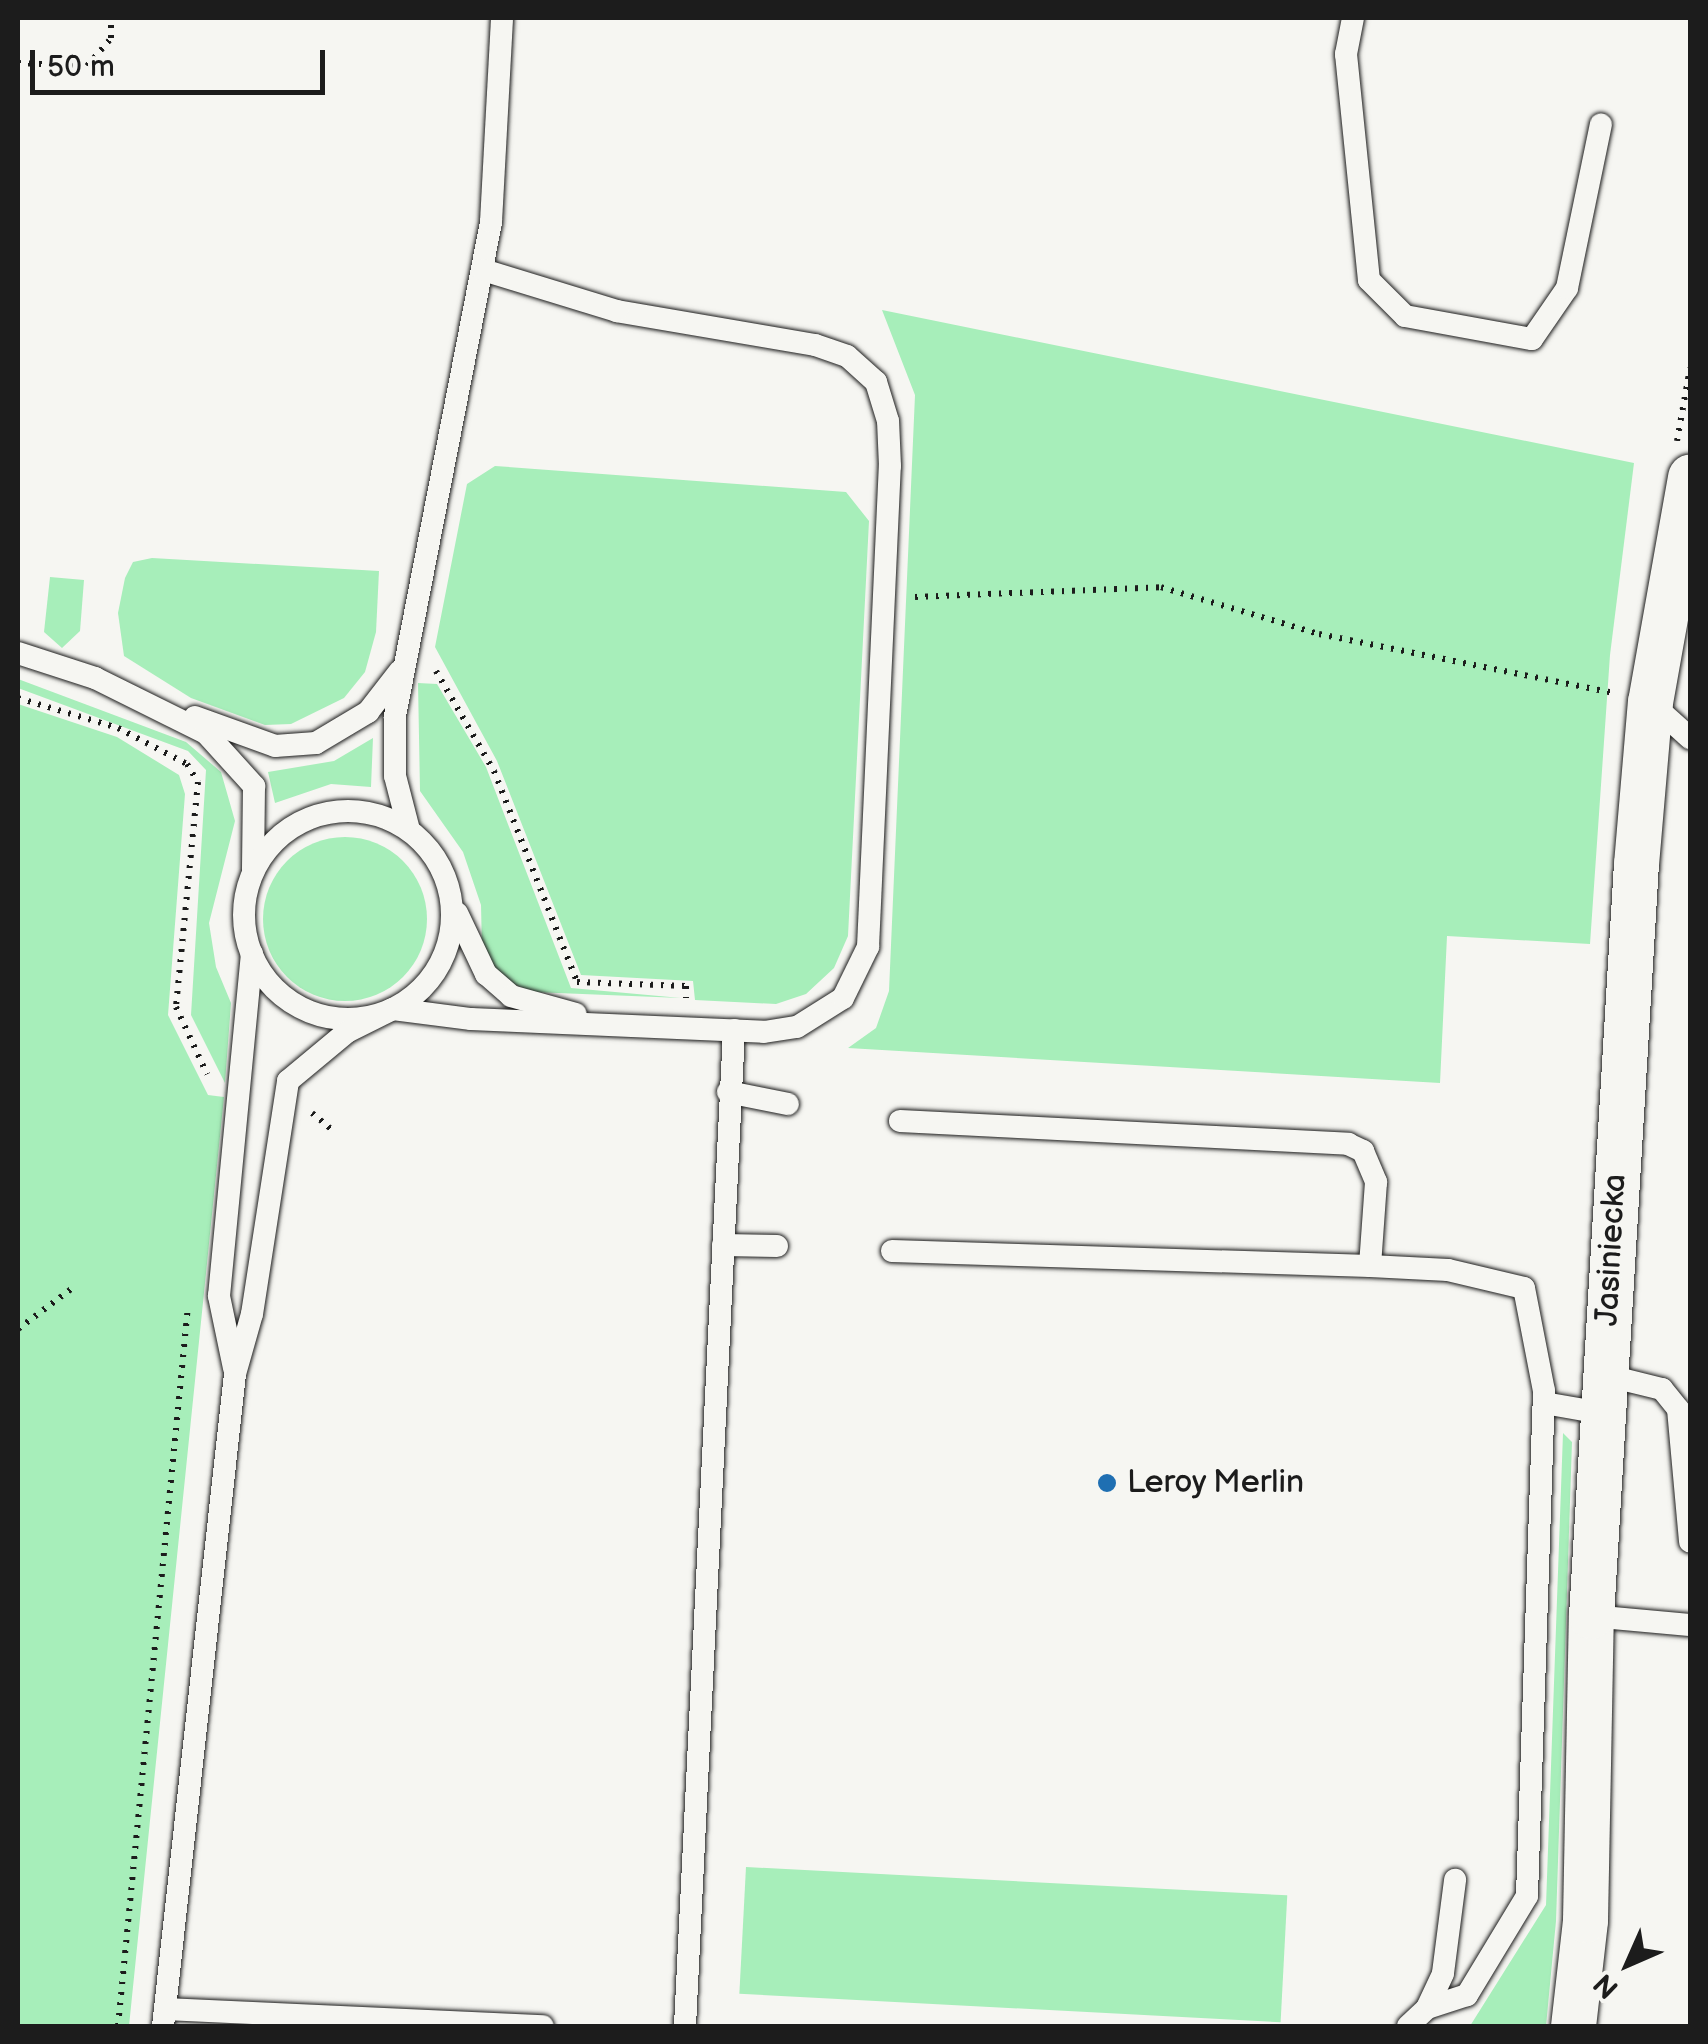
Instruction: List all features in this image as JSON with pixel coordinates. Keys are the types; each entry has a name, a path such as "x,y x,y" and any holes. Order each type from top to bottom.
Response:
{"street":[{"name":"Jasiniecka","path":"1573,2026 1585,1920 1590,1616 1650,702 1690,477"}],"lane":[{"path":"408,830 395,776 394,716 482,270 496,175 502,18"},
{"path":"1353,18 1346,54 1369,280 1405,316 1532,339 1567,288 1601,124"},
{"path":"252,954 269,983 327,1018 360,1019 393,1009 734,1030 797,1027 827,1012 849,990 868,947 888,421 876,382 847,356 815,345 617,311 482,270"},
{"path":"18,652 290,747 316,743 368,712 404,666"},
{"path":"121,690 206,734 242,767 254,786 252,873 245,914 252,954 219,1296 235,1374"},
{"path":"1650,702 1690,738"},
{"path":"252,873 292,827 320,815 381,816 408,830 444,872 486,974 511,996 608,1024"},
{"path":"452,899 451,933 440,964 420,990 300,1066 281,1096 252,1314 235,1374 165,2018 543,2026"},
{"path":"685,2026 734,1030"},
{"path":"728,1092 788,1104"},
{"path":"900,1120 1348,1144 1363,1151 1376,1182 1370,1266"},
{"path":"723,1244 777,1246"},
{"path":"892,1251 1448,1270 1524,1288 1544,1403 1527,1896 1467,1995 1427,2008"},
{"path":"1544,1403 1662,1389 1678,1409 1690,1541"},
{"path":"1590,1616 1690,1624"},
{"path":"1408,2026 1427,2008 1442,1972 1455,1880"}],"path":[{"path":"18,63 87,66 110,38 112,18"},
{"path":"884,598 1162,587 1319,634 1650,702"},
{"path":"413,631 494,771 577,982 686,986 687,1028"},
{"path":"18,698 118,728 187,764 198,782 176,1007 214,1087 238,1092"},
{"path":"281,1096 332,1130"},
{"path":"18,1329 71,1288"},
{"path":"118,2026 189,1294"}],"green space":[{"path":"882,310 1634,463 1610,655 1590,944 1447,936 1440,1083 848,1048 876,1028 889,991 915,395"},
{"path":"495,466 846,492 869,521 848,936 834,968 806,994 776,1004 695,1000 693,981 581,975 497,761 435,647 467,484"},
{"path":"152,558 379,571 376,632 365,672 344,698 291,724 265,725 191,698 124,656 118,613 125,578 133,562"},
{"path":"50,577 84,580 80,631 62,648 44,632"},
{"path":"18,679 186,742 221,772 235,821 209,923 216,967 231,1003 225,1083 191,1015 206,770 188,751 18,688"},
{"path":"418,683 437,684 486,767 571,988 681,998 533,992 504,980 482,949 481,905 463,852 420,791"},
{"path":"18,704 117,737 179,775 185,794 168,1015 208,1095 224,1097 129,2026 18,2026"},
{"path":"373,738 371,787 331,784 275,803 268,772 334,761"},
{"path":"345,837 376,843 403,861 421,888 427,919 421,950 403,977 376,995 345,1001 314,995 287,977 269,950 263,919 269,888 287,861 314,843"},
{"path":"1563,1433 1572,1442 1556,1921 1546,2026 1470,2026 1546,1905"},
{"path":"746,1867 1287,1895 1281,2022 739,1994"}],"place":[{"name":"Leroy Merlin","path":"1107,1483"}]}
